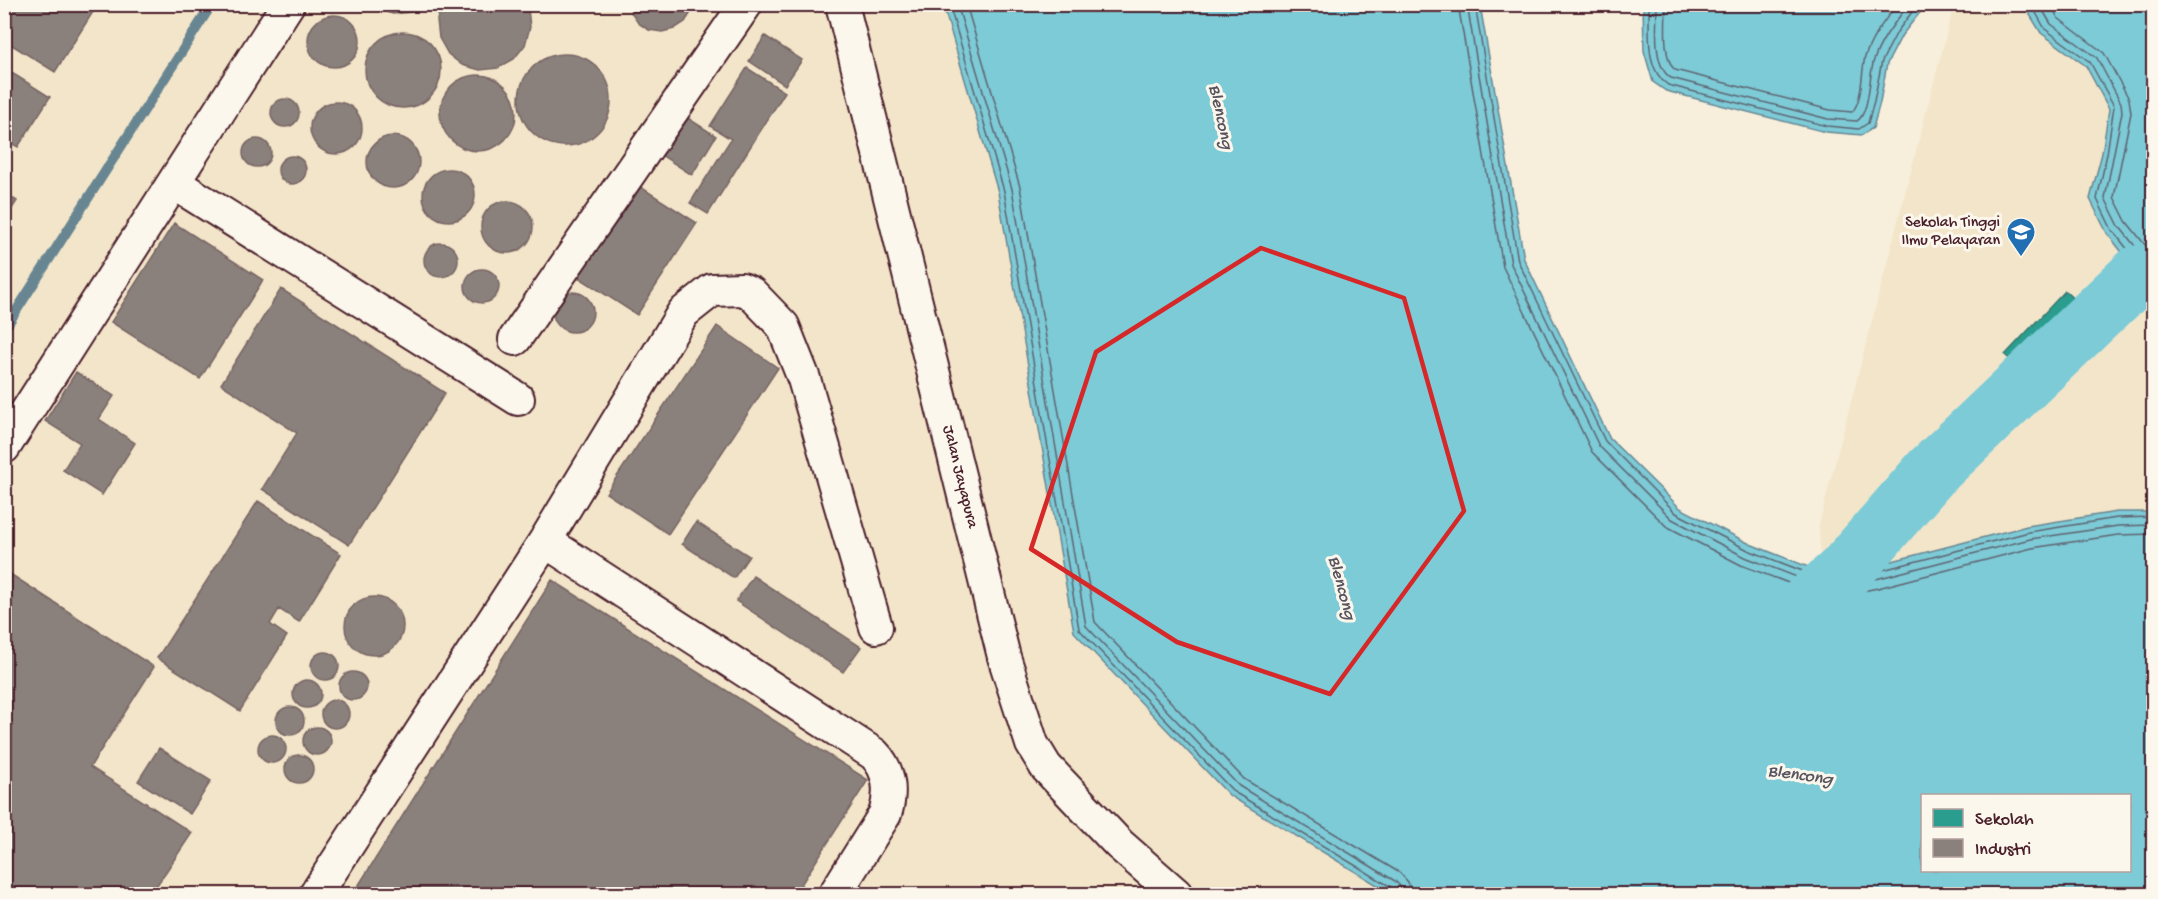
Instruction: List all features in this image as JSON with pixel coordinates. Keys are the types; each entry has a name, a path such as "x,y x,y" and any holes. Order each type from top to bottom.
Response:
{"lane":[{"path":"4,447 288,4"},
{"path":"515,339 746,4"},
{"name":"Jalan Jayapura","path":"842,4 1004,657 1032,744 1046,767 1119,844 1176,894"},
{"path":"174,183 518,399"},
{"path":"316,894 544,541 683,313 712,290 742,289 751,293 783,326 804,379 876,627"},
{"path":"544,541 874,754 883,764 889,801 885,814 835,894"}],"highlighted area":[{"path":"1261,248 1404,298 1464,511 1330,694 1177,642 1031,549 1096,352"}],"shaded area":[{"path":"5,4 943,5 998,192 1409,894 5,894"},
{"name":"Sekolah Tinggi Ilmu Pelayaran","path":"1954,5 2153,5 2153,512 2117,512 1844,572 1821,572 1819,525"}],"water":[{"path":"1643,4 1926,5 1902,35 1887,64 1873,128 1862,135 1826,132 1666,91 1653,82 1644,51"},
{"name":"Blencong","path":"943,5 1480,5 1524,259 1610,439 1680,508 1750,544 1821,572 1844,572 1873,566 2027,526 2117,512 2153,512 2153,894 1392,894 1230,796 1074,632 998,192"},
{"path":"2024,5 2153,5 2153,275 2139,274 2107,233 2090,199 2102,153 2109,109 2086,66 2041,33"}],"building: Sekolah":[{"path":"2065,291 2108,331 2048,395 2005,355"}],"building: Industri":[{"path":"4,4 98,4 55,72 4,40"},
{"path":"370,4 424,4 411,12 393,14 375,9"},
{"path":"441,4 526,4 530,27 525,45 514,59 498,68 480,70 462,65 448,54 439,38 437,20"},
{"path":"629,4 693,4 692,11 685,22 674,29 662,32 649,30 638,23"},
{"path":"334,15 348,19 356,27 360,41 356,55 348,63 334,67 320,63 312,55 308,41 312,27 320,19"},
{"path":"403,32 418,35 430,43 438,55 441,70 438,85 430,97 418,105 403,108 388,105 376,97 368,85 365,70 368,55 376,43 388,35"},
{"path":"765,36 802,60 785,85 749,61"},
{"path":"565,54 583,57 598,67 608,82 611,100 608,118 598,133 583,143 565,146 547,143 532,133 522,118 519,100 522,82 532,67 547,57"},
{"path":"4,68 50,97 18,147 4,139"},
{"path":"747,68 785,92 708,214 690,203 731,139 710,126"},
{"path":"478,75 493,78 505,86 513,98 516,113 513,128 505,140 493,148 478,151 463,148 451,140 443,128 440,113 443,98 451,86 463,78"},
{"path":"285,99 295,103 299,113 295,123 285,127 275,123 271,113 275,103"},
{"path":"336,102 350,106 358,114 362,128 358,142 350,150 336,154 322,150 314,142 310,128 314,114 322,106"},
{"path":"686,117 716,136 692,175 661,155"},
{"path":"393,136 407,140 415,148 419,162 415,176 407,184 393,188 379,184 371,176 367,162 371,148 379,140"},
{"path":"257,139 267,143 271,153 267,163 257,167 247,163 243,153 247,143"},
{"path":"292,156 302,160 306,170 302,180 292,184 282,180 278,170 282,160"},
{"path":"449,169 463,173 471,181 475,195 471,209 463,217 449,221 435,217 427,209 423,195 427,181 435,173"},
{"path":"628,179 697,223 637,315 569,271"},
{"path":"4,193 17,201 4,221"},
{"path":"507,201 521,205 529,213 533,227 529,241 521,249 507,253 493,249 485,241 481,227 485,213 493,205"},
{"path":"174,223 263,280 200,379 111,322"},
{"path":"441,243 453,248 458,260 453,272 441,277 429,272 424,260 429,248"},
{"path":"482,269 494,274 499,286 494,298 482,303 470,298 465,286 470,274"},
{"path":"281,289 445,393 349,545 262,489 297,433 221,384"},
{"path":"573,292 587,298 593,312 587,326 573,332 559,326 553,312 559,298"},
{"path":"717,326 778,368 668,534 606,493"},
{"path":"76,372 114,396 99,419 135,443 102,495 63,470 80,443 45,421"},
{"path":"258,501 341,554 299,622 279,609 270,624 287,636 240,711 157,658"},
{"path":"696,522 749,556 734,578 682,544"},
{"path":"4,570 154,667 90,767 192,833 151,894 4,894"},
{"path":"753,576 861,647 843,672 736,601"},
{"path":"552,580 868,780 795,894 353,894"},
{"path":"374,597 390,602 398,610 403,626 398,642 390,650 374,655 358,650 350,642 345,626 350,610 358,602"},
{"path":"325,652 335,656 339,666 335,676 325,680 315,676 311,666 315,656"},
{"path":"353,672 363,676 367,686 363,696 353,700 343,696 339,686 343,676"},
{"path":"307,680 317,684 321,694 317,704 307,708 297,704 293,694 297,684"},
{"path":"335,700 345,704 349,714 345,724 335,728 325,724 321,714 325,704"},
{"path":"290,707 300,711 304,721 300,731 290,735 280,731 276,721 280,711"},
{"path":"317,727 327,731 331,741 327,751 317,755 307,751 303,741 307,731"},
{"path":"272,735 282,739 286,749 282,759 272,763 262,759 258,749 262,739"},
{"path":"159,748 211,781 190,814 138,781"},
{"path":"299,755 309,759 313,769 309,779 299,783 289,779 285,769 289,759"}],"waterway":[{"path":"4,330 212,4"},
{"path":"1783,626 1844,572 1931,472 2139,274"}],"place":[{"name":"Sekolah Tinggi Ilmu Pelayaran","path":"2021,258"}]}
